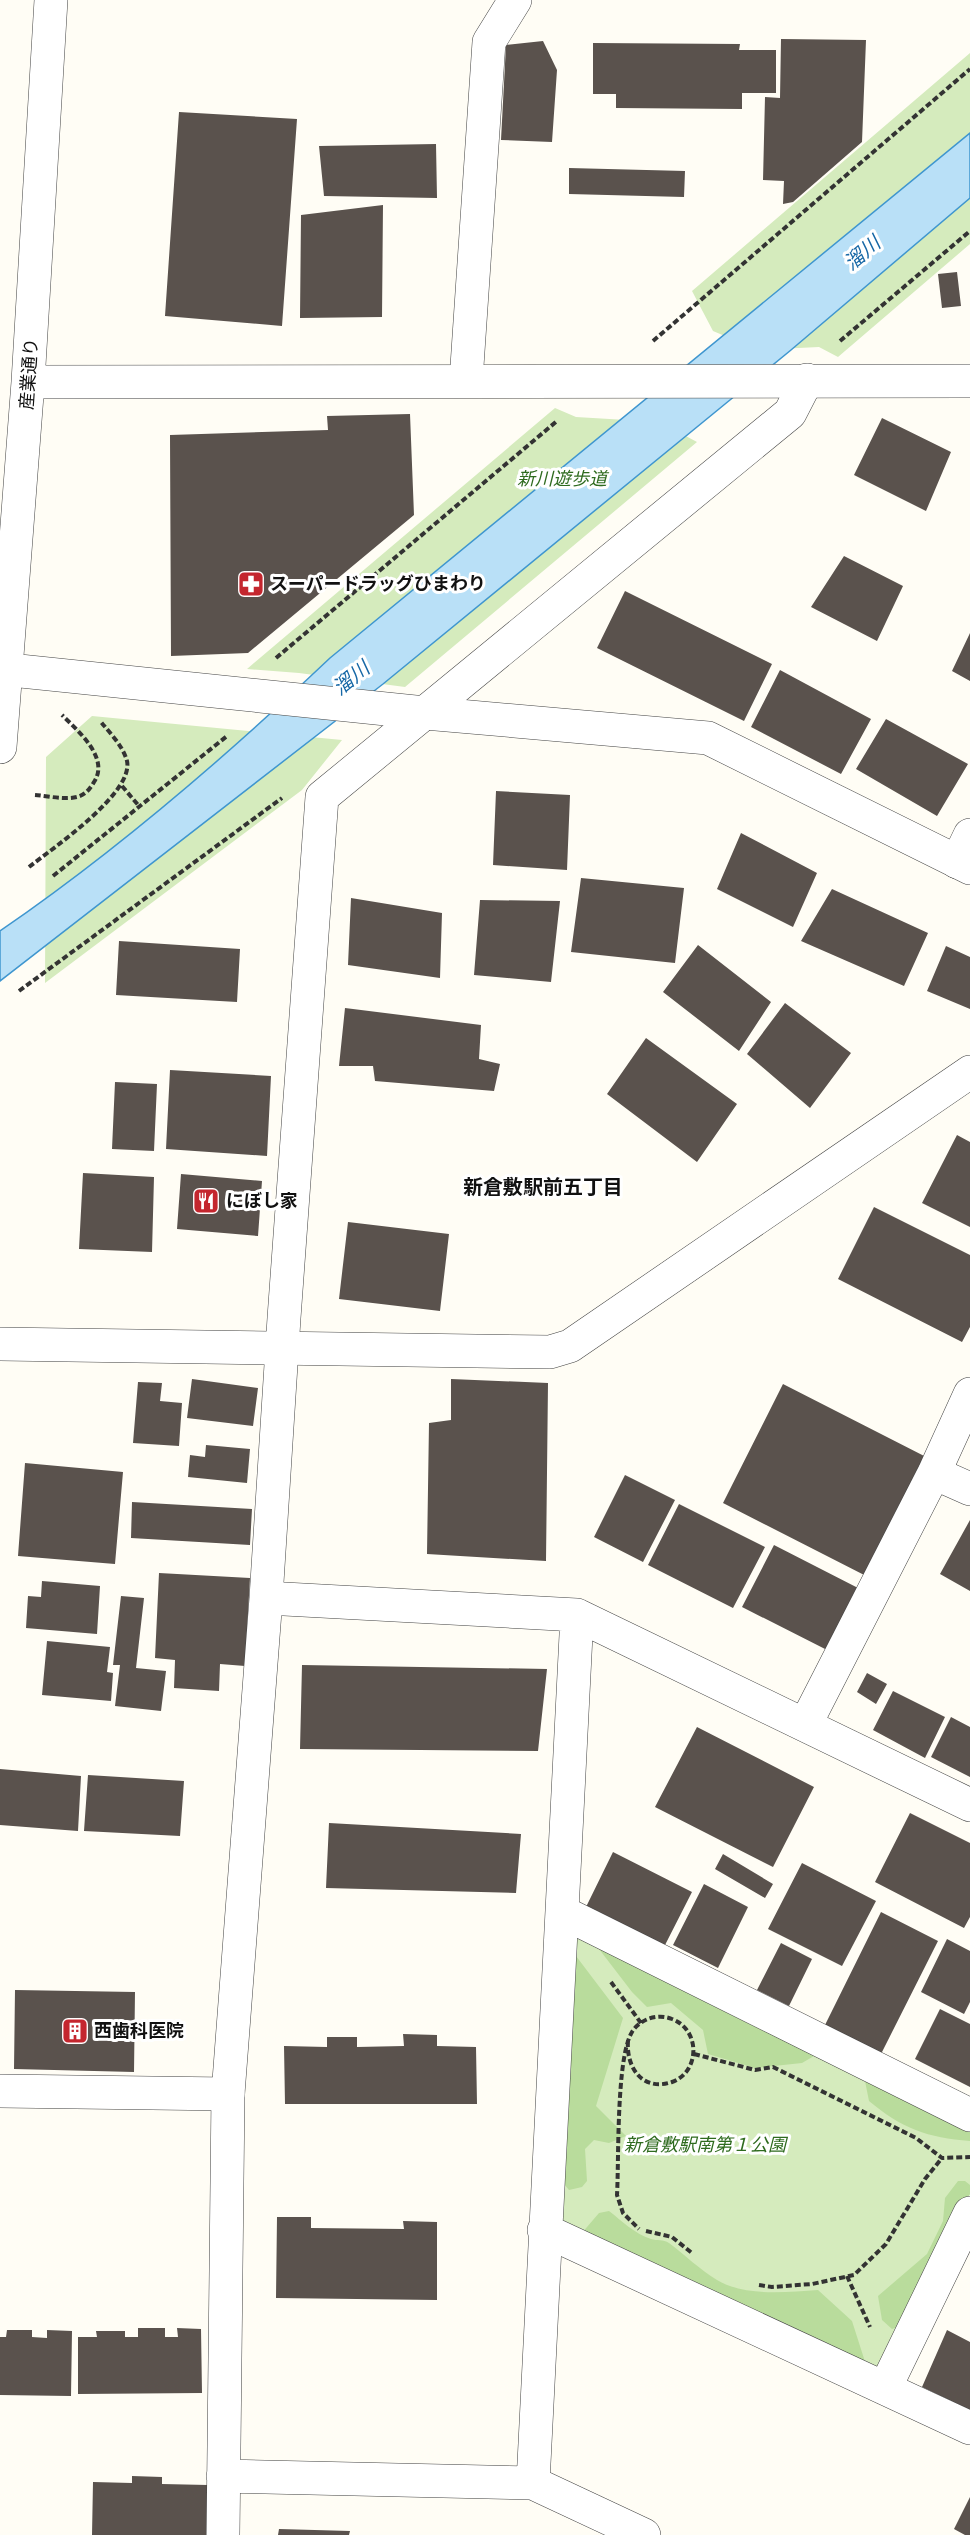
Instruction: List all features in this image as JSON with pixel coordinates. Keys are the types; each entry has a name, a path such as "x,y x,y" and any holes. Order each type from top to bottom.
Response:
{"street":[{"name":"産業通り","path":"0,747 3,669 28,382 51,0"},
{"path":"466,381 489,42 515,0"},
{"path":"223,2535 228,2094 266,1598 322,797 790,413 807,380"},
{"path":"28,382 970,381"},
{"path":"3,669 425,713 708,738 966,855"},
{"path":"0,1344 550,1352 570,1346 970,1072"},
{"path":"805,1725 934,1473 970,1394"},
{"path":"934,1473 970,1489"},
{"path":"266,1598 577,1615 970,1806"},
{"path":"533,2482 577,1615"},
{"path":"562,1912 970,2115"},
{"path":"0,2091 228,2094"},
{"path":"890,2378 970,2213"},
{"path":"544,2230 890,2378 970,2428"},
{"path":"223,2476 533,2482 644,2535"}],"path":[{"path":"837,343 970,231"},
{"path":"35,795 77,797 89,791 97,779 98,765 93,749 62,715"},
{"path":"29,867 86,822 122,786 128,769 127,761 124,752 101,722"},
{"path":"52,876 227,736"},
{"path":"122,786 139,806"},
{"path":"19,991 282,797"},
{"path":"628,2041 630,2063 636,2073 655,2084 666,2084 685,2074 692,2064 693,2043 683,2024 662,2016 640,2023 633,2031 628,2041 621,2082 617,2195 623,2213 638,2228 672,2237 699,2258"},
{"path":"694,2054 755,2070 773,2067 916,2138 942,2158 970,2157"},
{"path":"752,2284 772,2287 812,2284 854,2275 886,2244 925,2178 942,2158"},
{"path":"847,2276 888,2364 890,2378"}],"green space":[{"path":"970,53 970,244 838,357 819,347 758,350 713,331 692,291"},
{"name":"新川遊歩道","path":"555,408 576,417 643,421 669,427 697,442 405,687 299,673 247,669"},
{"path":"92,716 342,740 302,790 45,983 46,757"},
{"name":"新倉敷駅南第１公園","path":"577,1932 970,2130 970,2194 882,2376 562,2225"},
{"path":"603,1945 970,2130 970,2141 928,2134 904,2125 869,2101 865,2081 814,2056 802,2063 755,2068 708,2054 703,2030 671,2003 647,2007 632,1992 599,1949"},
{"path":"576,1956 623,2018 596,2106 626,2136 609,2143 594,2140 585,2149 587,2181 582,2187 569,2190 564,2184"},
{"path":"958,2181 965,2181 970,2185 970,2194 906,2324 892,2329 882,2320 878,2296 927,2254 943,2221 945,2198"},
{"path":"609,2211 640,2234 669,2243 710,2276 728,2285 766,2292 818,2290 852,2321 867,2368 581,2234 599,2213"}],"water":[{"name":"溜川","path":"970,133 970,198 791,350 383,684 0,981 0,931 87,868 171,801 252,731 330,658"}],"building":[{"path":"781,39 866,40 862,142 793,202 783,204 784,181 763,180 765,97 780,98"},
{"path":"543,41 557,70 552,142 501,140 506,45"},
{"path":"593,43 740,44 739,50 776,50 776,93 742,93 742,109 616,108 616,94 593,94"},
{"path":"179,112 297,119 282,326 165,316"},
{"path":"436,144 437,198 324,196 319,146"},
{"path":"569,168 685,171 684,197 569,194"},
{"path":"383,205 382,317 300,318 301,215"},
{"path":"957,272 961,306 942,308 938,274"},
{"name":"スーパードラッグひまわり","path":"410,414 414,515 248,653 171,656 170,435 328,430 327,416"},
{"path":"882,418 951,452 926,511 854,475"},
{"path":"844,556 903,586 877,641 811,607"},
{"path":"625,591 772,664 744,721 597,648"},
{"path":"970,633 970,681 952,671"},
{"path":"780,670 871,719 841,774 751,727"},
{"path":"886,719 968,764 937,816 856,769"},
{"path":"496,791 570,795 567,870 493,865"},
{"path":"741,833 817,873 793,927 717,889"},
{"path":"581,878 684,888 675,963 571,952"},
{"path":"832,889 928,933 904,986 801,941"},
{"path":"351,898 442,913 440,978 348,965"},
{"path":"480,900 560,901 551,982 474,975"},
{"path":"119,941 240,949 237,1002 116,995"},
{"path":"698,945 771,1002 739,1051 663,992"},
{"path":"946,946 970,957 970,1009 927,991"},
{"path":"785,1003 851,1053 810,1108 747,1054"},
{"path":"345,1008 481,1025 479,1059 500,1064 494,1091 375,1081 373,1066 339,1066"},
{"path":"646,1038 737,1104 697,1162 607,1094"},
{"path":"170,1070 271,1076 267,1156 166,1149"},
{"path":"115,1082 157,1084 154,1151 112,1149"},
{"path":"957,1135 970,1142 970,1227 922,1203"},
{"path":"83,1173 154,1177 152,1252 79,1249"},
{"path":"181,1174 262,1181 258,1236 177,1229"},
{"path":"874,1207 970,1255 970,1327 962,1342 838,1279"},
{"path":"348,1222 449,1234 440,1311 339,1299"},
{"path":"192,1379 258,1388 253,1426 187,1418"},
{"path":"451,1379 548,1383 546,1561 427,1554 429,1423 451,1420"},
{"path":"138,1382 162,1383 160,1401 182,1403 179,1446 133,1443"},
{"path":"783,1384 932,1460 872,1579 723,1503"},
{"path":"206,1445 250,1449 247,1483 188,1477 190,1455 205,1457"},
{"path":"25,1463 123,1472 115,1564 18,1556"},
{"path":"625,1475 675,1500 643,1562 594,1537"},
{"path":"132,1502 252,1509 250,1545 131,1538"},
{"path":"679,1504 765,1547 733,1608 648,1565"},
{"path":"970,1520 970,1591 940,1574"},
{"path":"774,1545 860,1589 829,1651 742,1607"},
{"path":"159,1573 250,1578 245,1666 220,1664 219,1691 174,1688 175,1660 155,1658"},
{"path":"42,1581 100,1586 97,1634 26,1628 28,1596 41,1597"},
{"path":"121,1596 144,1598 136,1668 166,1671 161,1711 115,1706 120,1665 113,1665"},
{"path":"47,1641 110,1647 107,1672 113,1673 111,1701 42,1695"},
{"path":"302,1665 547,1669 538,1751 300,1749"},
{"path":"867,1673 887,1684 876,1704 857,1692"},
{"path":"893,1691 945,1717 925,1758 873,1730"},
{"path":"951,1717 970,1727 970,1777 931,1757"},
{"path":"697,1727 814,1787 773,1867 655,1807"},
{"path":"0,1769 81,1776 78,1831 0,1825"},
{"path":"88,1775 184,1781 180,1836 84,1831"},
{"path":"910,1813 970,1843 970,1917 964,1928 875,1882"},
{"path":"329,1823 521,1834 516,1893 326,1888"},
{"path":"613,1852 692,1892 664,1947 586,1907"},
{"path":"723,1854 773,1884 765,1898 715,1869"},
{"path":"802,1863 876,1901 842,1966 768,1929"},
{"path":"704,1884 748,1907 718,1968 673,1945"},
{"path":"881,1912 938,1941 881,2054 825,2025"},
{"path":"947,1939 970,1951 970,2002 964,2014 921,1992"},
{"path":"781,1943 812,1959 789,2006 757,1990"},
{"name":"西歯科医院","path":"15,1990 135,1992 134,2072 14,2069"},
{"path":"940,2009 970,2024 970,2087 915,2059"},
{"path":"403,2034 437,2035 437,2046 476,2047 477,2104 285,2104 284,2046 327,2047 327,2037 357,2037 357,2047 404,2046"},
{"path":"277,2217 311,2217 311,2228 404,2229 403,2221 437,2222 437,2300 276,2298"},
{"path":"138,2328 165,2328 165,2337 178,2337 177,2328 201,2329 202,2393 78,2394 78,2337 97,2337 96,2331 125,2331 125,2337 138,2337"},
{"path":"7,2330 32,2330 32,2337 47,2338 47,2330 72,2331 71,2396 0,2395 0,2337 6,2337"},
{"path":"947,2330 970,2342 970,2410 922,2387"},
{"path":"132,2476 162,2477 162,2484 208,2485 207,2535 92,2535 93,2482 132,2483"},
{"path":"970,2497 970,2535 965,2535 954,2529"},
{"path":"279,2529 350,2531 349,2535 278,2535"}],"place":[{"name":"スーパードラッグひまわり","path":"251,584"},
{"name":"にぼし家","path":"206,1201"},
{"name":"西歯科医院","path":"75,2031"}],"district":[{"name":"新倉敷駅前五丁目","path":"543,1187"}]}
